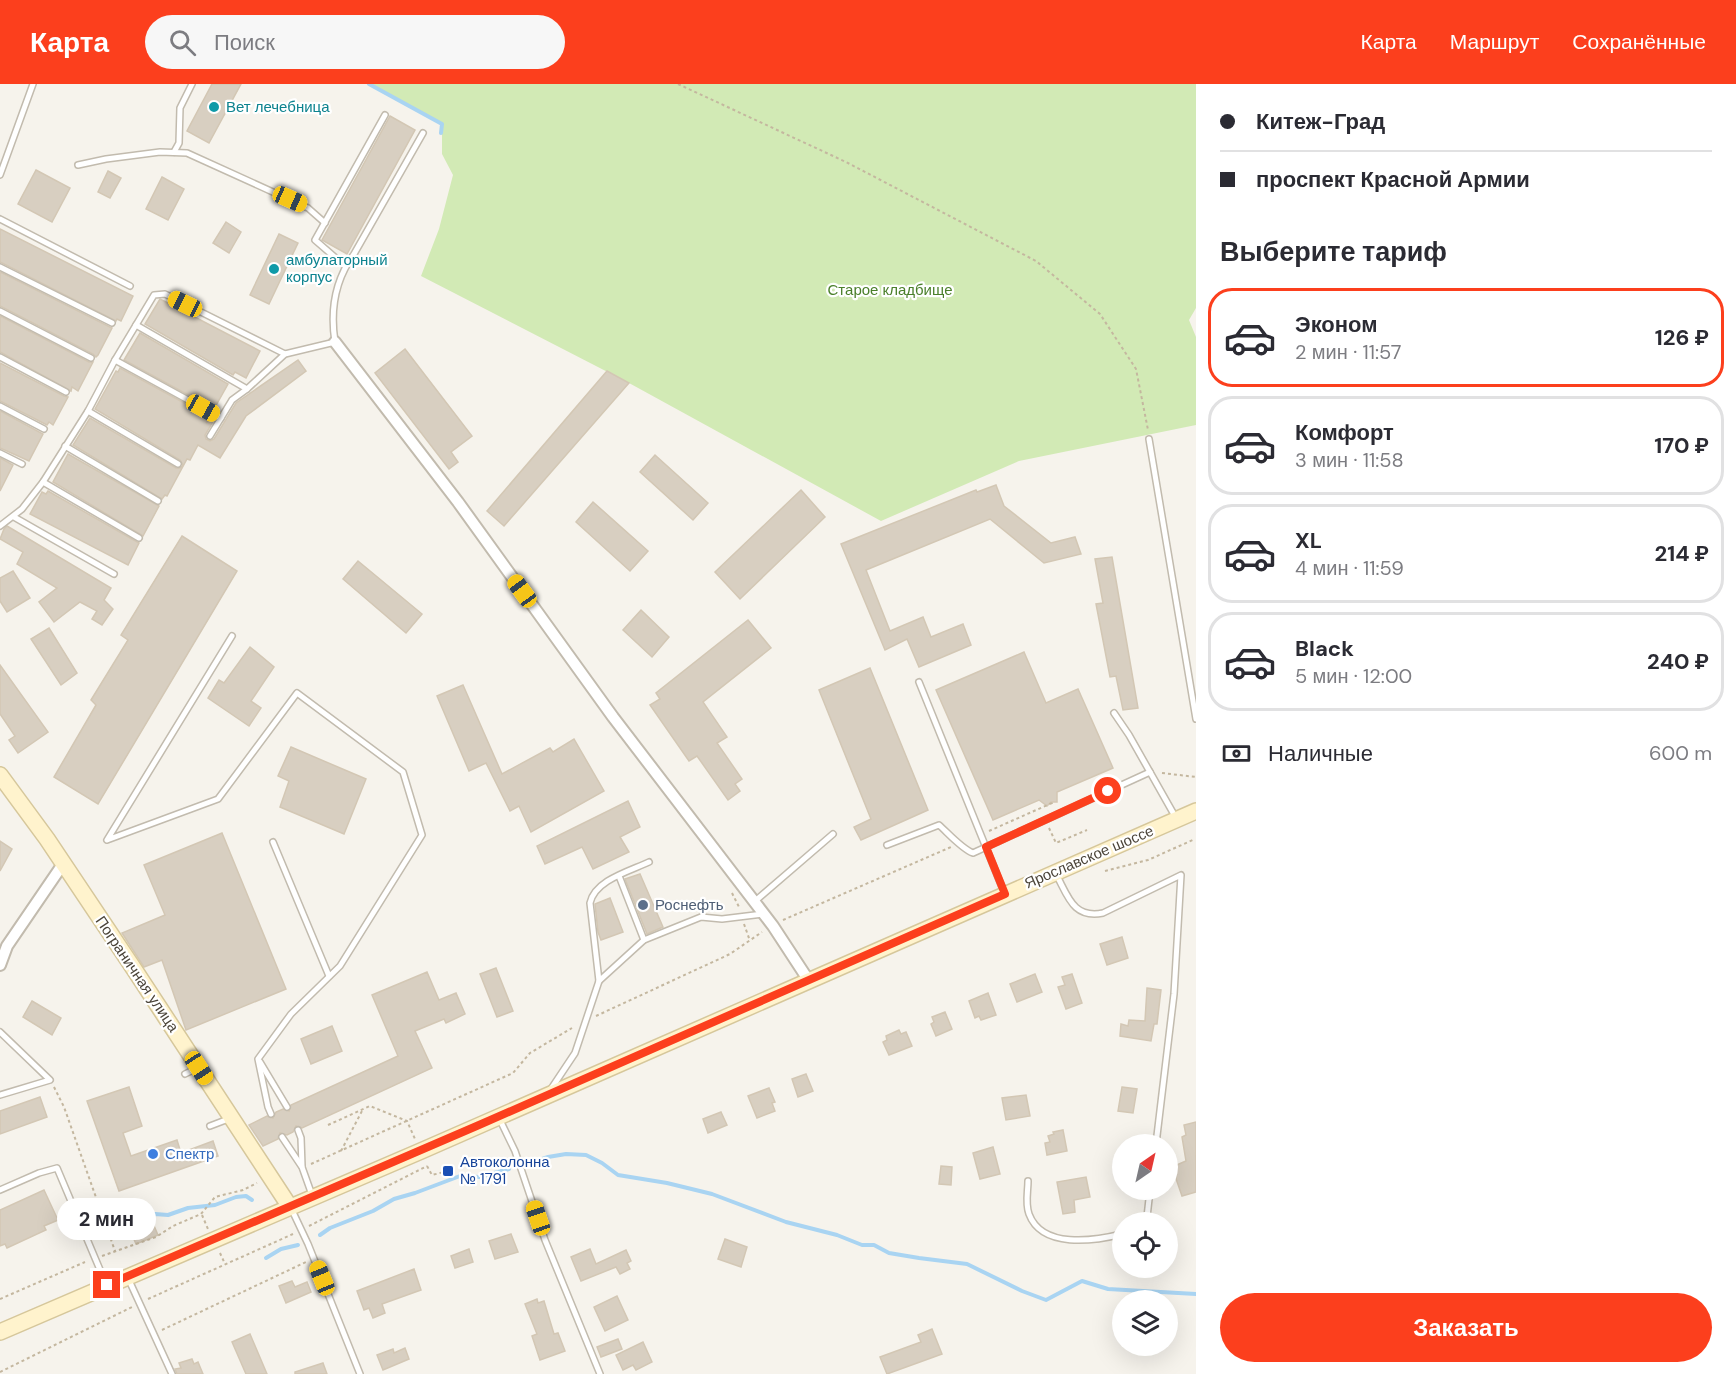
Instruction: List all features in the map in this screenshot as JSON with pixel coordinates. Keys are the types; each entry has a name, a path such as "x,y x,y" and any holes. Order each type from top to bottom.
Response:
{"main road":[{"name":"Пограничная улица","path":"0,775 63,864 192,1071 232,1117 290,1207"},
{"name":"Ярославское шоссе","path":"0,1332 421,1151 1196,811"}],"street":[{"path":"335,342 458,502 613,717 773,926 809,981"},
{"path":"0,965 7,946 63,864"}],"lane":[{"path":"0,175 33,84"},
{"path":"174,152 180,136 180,108 192,84"},
{"path":"345,266 315,240 385,115"},
{"path":"210,436 232,400 247,390 285,354 335,342 332,321 333,304 345,266 423,133"},
{"path":"78,165 106,159 174,152 187,153 308,207 325,223"},
{"path":"0,219 130,286"},
{"path":"0,267 112,323"},
{"path":"0,526 22,509 43,482 88,411 154,295 165,294 285,354"},
{"path":"0,311 91,358"},
{"path":"136,325 247,390"},
{"path":"0,357 66,392"},
{"path":"116,360 221,418"},
{"path":"0,406 44,429"},
{"path":"88,411 178,464"},
{"path":"1149,439 1196,719"},
{"path":"65,446 158,501"},
{"path":"0,453 22,464"},
{"path":"43,482 140,538"},
{"path":"14,517 114,574"},
{"path":"232,636 107,840 218,799 297,693 403,772 423,835 340,966 291,1014 258,1059 268,1107 272,1114"},
{"path":"919,682 1005,894"},
{"path":"1114,713 1129,735 1176,820"},
{"path":"888,845 939,825 966,850 973,853 1150,772"},
{"path":"754,902 833,834"},
{"path":"273,842 329,976"},
{"path":"546,1096 575,1053 599,981 590,903 592,895 601,885 649,862"},
{"path":"1055,873 1077,909 1085,914 1093,915 1103,913 1181,875 1174,994 1157,1134"},
{"path":"619,876 644,940"},
{"path":"599,981 644,940 701,917 714,919 763,914"},
{"path":"0,1032 51,1080"},
{"path":"258,1059 287,1107"},
{"path":"0,1095 51,1080"},
{"path":"210,1126 232,1117"},
{"path":"498,1117 516,1151 545,1240 600,1374"},
{"path":"298,1130 301,1138 302,1167"},
{"path":"282,1137 302,1167 312,1197"},
{"path":"0,1190 39,1173 57,1168 107,1285"},
{"path":"1028,1181 1029,1214 1039,1228 1048,1234 1069,1240 1112,1236"},
{"path":"290,1207 314,1258 360,1374"},
{"path":"128,1276 172,1374"}],"path":[{"path":"678,84 846,162 1036,261 1100,314 1136,369 1149,439"},
{"path":"1150,772 1196,777"},
{"path":"981,834 1051,802"},
{"path":"1040,809 1056,843 1087,830"},
{"path":"1105,871 1148,860 1195,839"},
{"path":"302,1167 513,1073 530,1053 585,1022 730,954 802,910 961,843"},
{"path":"731,892 750,941"},
{"path":"51,1080 64,1107 115,1251"},
{"path":"328,1125 370,1106 407,1121 432,1175 448,1171"},
{"path":"341,1151 362,1110"},
{"path":"0,1372 140,1303 302,1230 428,1166"},
{"path":"206,1209 215,1197 243,1190 270,1175"},
{"path":"154,1334 314,1258"}],"green space":[{"name":"Старое кладбище","path":"369,84 1196,84 1196,308 1189,320 1196,337 1196,425 1019,461 881,521 629,383 421,276 439,229 453,175 442,154 442,124"}],"building":[{"name":"Вет лечебница","path":"212,84 241,84 209,143 187,131"},
{"path":"390,116 415,130 347,254 322,240"},
{"path":"36,170 70,188 52,222 18,204"},
{"path":"108,171 121,178 110,198 98,192"},
{"path":"162,177 184,189 168,220 146,209"},
{"path":"226,222 241,232 229,253 213,243"},
{"path":"0,229 133,296 121,321 117,319 116,321 0,262"},
{"name":"амбулаторный корпус","path":"279,234 298,243 269,304 250,295"},
{"path":"0,272 112,328 98,355 96,357 0,306"},
{"path":"160,299 260,351 246,378 235,372 233,375 145,324"},
{"path":"0,316 93,362 78,391 72,387 71,391 0,352"},
{"path":"140,333 228,384 214,409 124,360"},
{"path":"405,349 472,436 451,452 458,462 449,469 375,373"},
{"path":"298,360 306,371 246,416 220,458 198,445 190,460 187,459 167,496 165,495 162,499 73,445 90,418 176,468 180,468 183,465 180,460 95,409 116,371 118,372 120,368 210,417 206,423 214,420 205,435 210,441 214,439 236,403"},
{"path":"0,363 68,397 53,425 49,422 47,425 0,401"},
{"path":"607,371 629,383 504,526 487,511"},
{"path":"0,411 43,434 29,461 0,448"},
{"path":"68,454 159,506 143,536 53,482"},
{"path":"655,455 708,503 693,520 640,472"},
{"path":"0,458 13,465 0,491"},
{"path":"996,485 1004,506 1051,543 1075,537 1081,554 1044,563 990,519 866,570 890,631 923,617 931,637 963,624 971,645 919,667 907,639 885,650 841,544 976,490 977,492"},
{"path":"801,490 825,517 740,599 715,572"},
{"path":"48,491 139,543 128,565 30,514 42,492 46,494"},
{"path":"593,502 648,551 630,571 576,522"},
{"path":"7,526 111,588 104,600 113,609 102,625 92,619 97,611 80,602 54,622 39,602 57,588 17,564 23,552 0,539"},
{"path":"182,536 237,571 98,804 54,777 96,705 91,700 128,640 121,635"},
{"path":"1112,557 1138,708 1123,710 1116,676 1110,677 1096,604 1103,603 1095,559"},
{"path":"358,561 422,614 406,633 343,579"},
{"path":"13,571 30,598 7,612 0,601 0,578"},
{"path":"641,610 669,637 652,657 623,630"},
{"path":"748,620 771,648 703,702 727,737 717,743 742,779 735,784 740,791 728,800 697,756 689,761 650,705 660,699 656,693"},
{"path":"49,628 77,673 61,685 31,639"},
{"path":"250,647 274,667 251,701 261,708 249,726 208,698 219,680 224,683"},
{"path":"1024,652 1046,703 1078,689 1113,768 1057,792 1057,802 1051,802 1047,806 1039,800 993,820 936,690"},
{"path":"0,665 48,732 18,753 9,740 15,736 0,714"},
{"path":"870,668 928,810 861,840 854,827 871,819 819,690"},
{"path":"463,685 502,774 550,748 553,752 574,739 604,791 531,832 519,806 510,811 486,763 469,771 437,696"},
{"path":"291,747 366,779 344,834 280,807 289,781 278,776"},
{"path":"628,801 640,827 620,837 629,852 593,869 582,847 545,864 537,846"},
{"path":"222,833 286,989 186,1030 162,960 144,967 122,933 165,915 144,865"},
{"path":"0,841 12,849 0,871"},
{"name":"Роснефть","path":"640,874 663,927 647,934 625,879"},
{"path":"610,898 623,932 601,940 595,904"},
{"path":"1122,937 1128,958 1107,965 1100,944"},
{"path":"496,968 513,1011 497,1017 480,974"},
{"path":"427,972 439,1000 456,993 465,1014 446,1023 444,1019 415,1031 432,1068 302,1128 296,1126 293,1132 287,1135 280,1133 278,1139 263,1146 249,1125 267,1116 273,1118 276,1112 283,1109 289,1111 291,1105 398,1056 372,995"},
{"path":"1035,974 1042,992 1017,1002 1010,984"},
{"path":"1072,974 1082,1003 1066,1009 1058,987 1065,985 1062,977"},
{"path":"1147,988 1161,990 1157,1024 1154,1024 1151,1041 1120,1036 1121,1024 1128,1026 1129,1020 1145,1021"},
{"path":"988,993 996,1015 981,1020 979,1016 975,1018 969,1001"},
{"path":"32,1001 61,1018 52,1035 23,1017"},
{"path":"945,1012 952,1029 936,1036 931,1024 934,1022 932,1017"},
{"path":"332,1026 342,1051 311,1064 301,1039"},
{"path":"899,1030 901,1034 906,1032 912,1046 889,1055 883,1042 887,1040 886,1036"},
{"path":"806,1074 813,1091 798,1097 792,1079"},
{"path":"129,1087 142,1126 123,1133 131,1156 177,1140 181,1153 213,1141 218,1156 119,1191 87,1101"},
{"path":"1122,1087 1137,1089 1133,1113 1118,1111"},
{"path":"769,1088 775,1102 772,1103 775,1111 757,1118 748,1096"},
{"path":"1026,1095 1030,1116 1006,1120 1002,1098"},
{"path":"40,1097 47,1117 0,1134 0,1111"},
{"path":"721,1112 727,1125 708,1133 703,1119"},
{"path":"1196,1122 1196,1192 1182,1196 1178,1184 1178,1164 1186,1161 1182,1137 1186,1135 1184,1125"},
{"path":"1063,1130 1067,1151 1047,1155 1045,1143 1050,1142 1048,1136 1054,1134 1053,1132"},
{"path":"993,1147 1000,1174 980,1179 973,1153"},
{"path":"941,1166 952,1167 951,1185 939,1184"},
{"path":"1086,1177 1090,1197 1074,1200 1075,1212 1063,1214 1057,1182"},
{"path":"44,1190 58,1220 44,1226 46,1230 7,1248 5,1244 0,1246 0,1210"},
{"path":"152,1221 158,1235 136,1244 130,1230"},
{"path":"511,1234 518,1252 495,1259 489,1241"},
{"path":"725,1239 747,1247 741,1267 718,1259"},
{"path":"469,1249 473,1262 455,1268 451,1256"},
{"path":"590,1249 596,1264 626,1250 631,1261 627,1263 630,1269 620,1274 616,1267 581,1281 571,1257"},
{"path":"414,1269 421,1290 382,1304 385,1313 373,1318 369,1308 364,1310 357,1291"},
{"path":"292,1281 295,1287 307,1282 311,1292 286,1303 279,1286"},
{"path":"617,1296 628,1320 605,1331 594,1307"},
{"path":"537,1299 538,1303 544,1301 554,1334 558,1333 565,1351 540,1360 532,1336 537,1334 525,1304"},
{"path":"932,1329 942,1354 887,1374 880,1357 921,1342 918,1335"},
{"path":"250,1334 267,1374 246,1374 232,1342"},
{"path":"618,1339 622,1349 601,1357 597,1347"},
{"path":"643,1342 652,1362 636,1370 633,1365 623,1370 616,1355"},
{"path":"405,1348 409,1359 383,1370 377,1355 393,1349 394,1353"},
{"path":"192,1359 194,1364 198,1362 203,1374 177,1374 175,1369 181,1368 179,1363"},
{"path":"323,1363 327,1374 295,1374 295,1372"}],"waterway":[{"path":"369,84 442,124 441,133"},
{"path":"531,1163 566,1154 586,1155 618,1175 667,1183 712,1194 786,1222 837,1235 862,1245 874,1245 889,1253 967,1264 1046,1300 1082,1281 1108,1289 1196,1294"},
{"path":"320,1235 330,1228 373,1211 394,1199 460,1176 479,1177 509,1169"},
{"path":"114,1203 126,1207 134,1218 155,1214 168,1215 188,1208 215,1205 236,1197 246,1196 252,1200"},
{"path":"266,1258 281,1249 298,1245"}],"place":[{"name":"Вет лечебница","path":"214,107"},
{"name":"амбулаторный корпус","path":"274,269"},
{"name":"Роснефть","path":"643,905"},
{"name":"Спектр","path":"153,1154"},
{"name":"Автоколонна № 1791","path":"448,1171"}],"route":[{"path":"107,1285 479,1125 1005,894 986,847 1108,791"}]}
